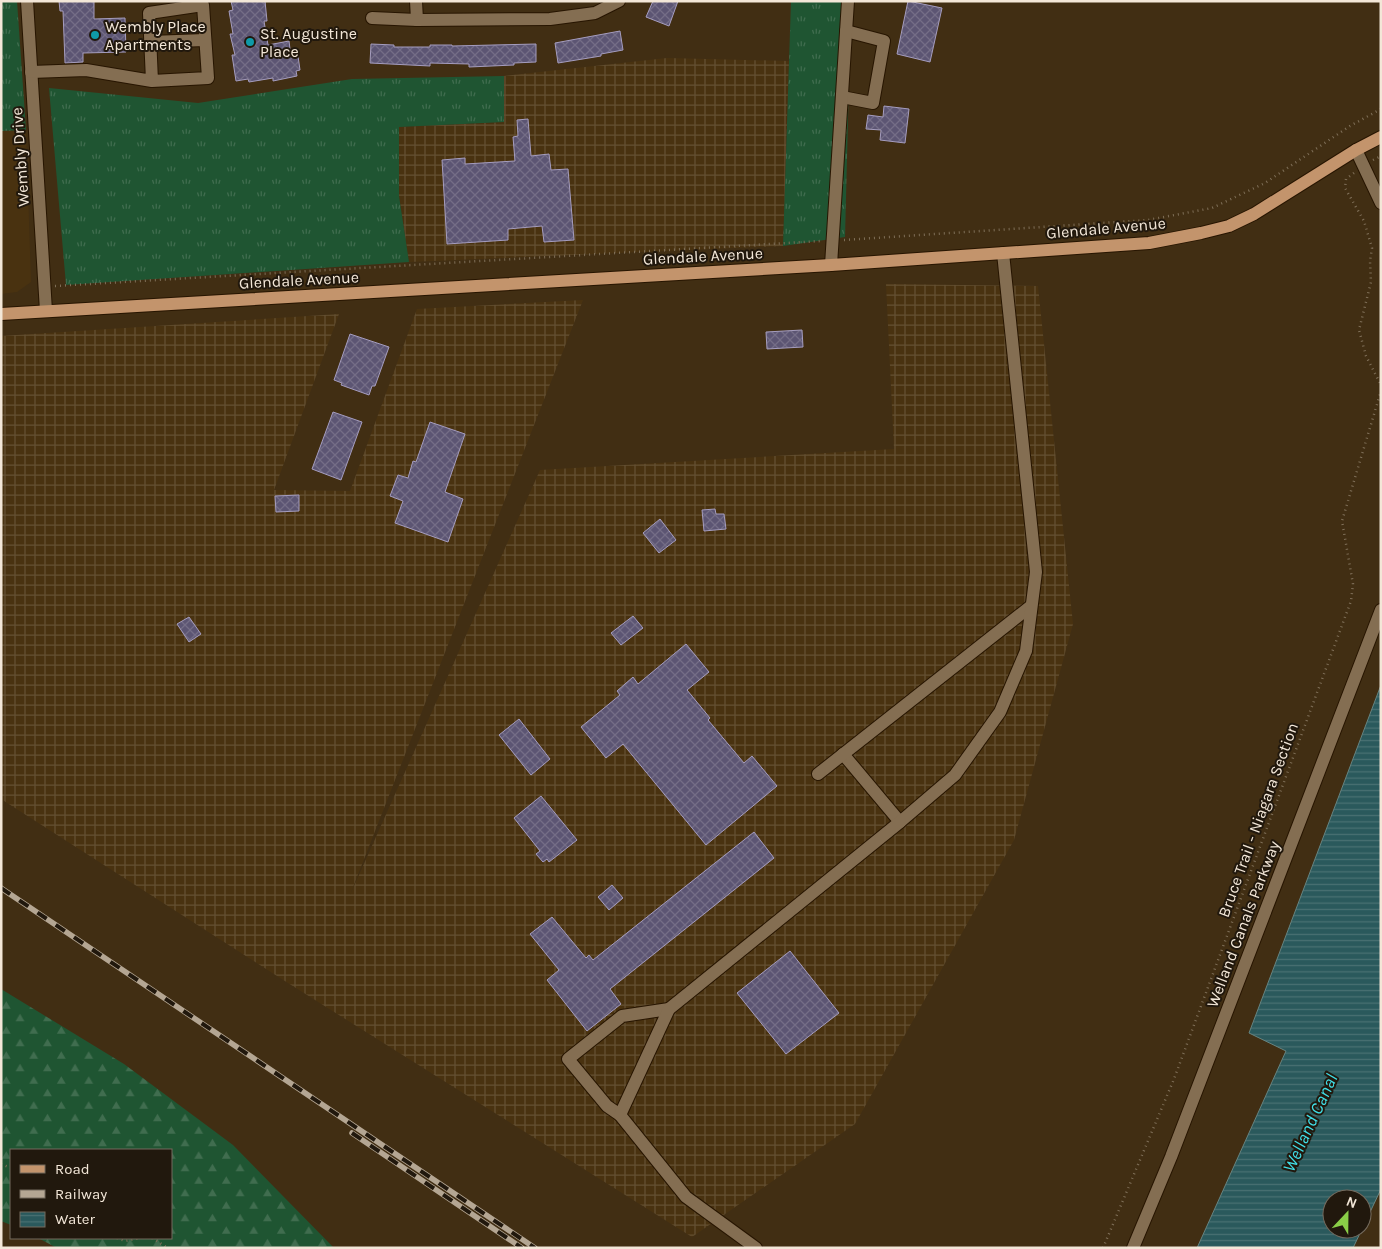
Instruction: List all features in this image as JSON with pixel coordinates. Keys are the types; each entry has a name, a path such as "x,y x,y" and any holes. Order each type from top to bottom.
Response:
{"main road":[{"name":"Glendale Avenue","path":"1,314 831,265 1149,242 1202,233 1229,226 1254,214 1356,150 1381,137"}],"street":[{"name":"Wembly Drive","path":"27,1 46,311"},
{"path":"416,1 417,20"},
{"path":"372,18 417,20 550,19 595,13 619,1"},
{"path":"831,265 848,1"},
{"path":"31,72 86,70 152,82 208,78 204,5 149,13 152,82"},
{"path":"842,97 873,103 884,41 846,31"},
{"path":"150,42 205,40"},
{"path":"1356,150 1381,203"},
{"path":"620,1115 670,1009 955,775 1000,712 1026,651 1036,572 1003,253"},
{"path":"818,774 1032,606"},
{"name":"Welland Canals Parkway","path":"1133,1248 1171,1157 1381,610"},
{"path":"844,754 900,822"},
{"path":"670,1009 622,1016 568,1059 607,1106 620,1115 686,1198 756,1248"}],"path":[{"path":"44,287 1148,220 1212,208 1265,183 1350,126 1381,109"},
{"path":"1381,156 1363,165 1346,179 1345,188 1364,221 1372,248 1370,261 1371,282 1359,330 1366,356 1381,386"},
{"name":"Bruce Trail - Niagara Section","path":"1103,1248 1174,1079 1351,601 1354,584 1342,521 1381,391"},
{"path":"120,1239 126,1241 136,1239"},
{"path":"154,1239 168,1248"}],"shaded area":[{"path":"667,58 789,61 783,246 409,262 399,196 399,127 504,122 504,76"},
{"path":"26,130 31,282 17,292 1,294 1,131"},
{"path":"886,284 1038,286 1073,624 1014,840 855,1124 692,1237 288,983 1,799 1,336 339,314 274,490 350,491 417,309 583,300 350,895 540,470 894,449"}],"green space":[{"path":"1,1 17,1 26,130 1,131"},
{"path":"791,1 851,1 845,237 783,246"},
{"path":"504,76 504,122 399,127 399,196 409,262 66,285 49,88 198,103 352,79"},
{"path":"1,989 124,1064 233,1145 334,1248 57,1248 40,1239 172,1239 172,1149 10,1149 10,1225 1,1221"}],"water":[{"name":"Welland Canal","path":"1381,685 1381,1189 1372,1208 1372,1189 1322,1189 1322,1239 1357,1239 1353,1248 1197,1248 1286,1051 1249,1033"}],"building":[{"name":"Wembly Place Apartments","path":"59,1 94,1 94,19 125,18 126,52 83,53 83,62 65,63 63,11 60,11"},
{"name":"St. Augustine Place","path":"231,1 265,1 267,21 264,21 268,45 289,41 291,57 298,56 300,70 296,71 297,76 273,81 273,78 249,82 248,79 236,81 232,55 235,55 230,34 233,34 229,11 233,10"},
{"path":"653,1 678,1 669,26 646,17"},
{"path":"908,1 942,8 930,62 897,54"},
{"path":"620,31 623,50 601,54 601,56 558,63 555,43"},
{"path":"371,44 394,45 394,47 430,47 430,45 536,44 536,62 469,67 469,64 430,63 430,66 370,63"},
{"path":"884,106 909,109 905,143 880,140 881,130 866,129 868,115 883,117"},
{"path":"528,119 531,156 549,154 551,170 568,169 574,240 544,242 542,226 508,229 508,240 447,244 442,160 465,158 465,164 515,161 513,137 518,136 517,120"},
{"path":"802,330 803,347 767,349 766,332"},
{"path":"350,334 389,347 375,386 372,386 369,395 341,385 342,383 334,380"},
{"path":"333,412 362,422 341,480 312,469"},
{"path":"430,422 465,434 445,492 463,499 448,542 395,523 403,501 390,496 398,475 408,478 413,461 416,462"},
{"path":"299,495 299,511 276,512 275,496"},
{"path":"715,509 716,514 724,514 726,529 704,531 702,510"},
{"path":"660,519 676,540 659,553 643,533"},
{"path":"633,616 643,628 621,645 611,633"},
{"path":"189,617 201,634 189,642 177,624"},
{"path":"686,644 709,672 687,690 710,718 708,720 744,763 752,756 777,786 706,845 623,744 606,758 581,727 620,695 617,691 633,677 638,684"},
{"path":"519,719 550,759 531,775 499,735"},
{"path":"541,796 577,840 549,862 547,859 543,862 536,854 540,851 514,818"},
{"path":"754,832 774,858 610,989 621,1004 587,1031 547,980 559,970 530,934 552,917 586,958 589,955 593,960"},
{"path":"612,885 623,898 609,910 598,897"},
{"path":"790,951 839,1013 786,1054 737,993"}],"railway":[{"path":"1,888 535,1248"},
{"path":"352,1133 522,1248"}],"place":[{"name":"Wembly Place Apartments","path":"95,35"},
{"name":"St. Augustine Place","path":"250,42"}]}
